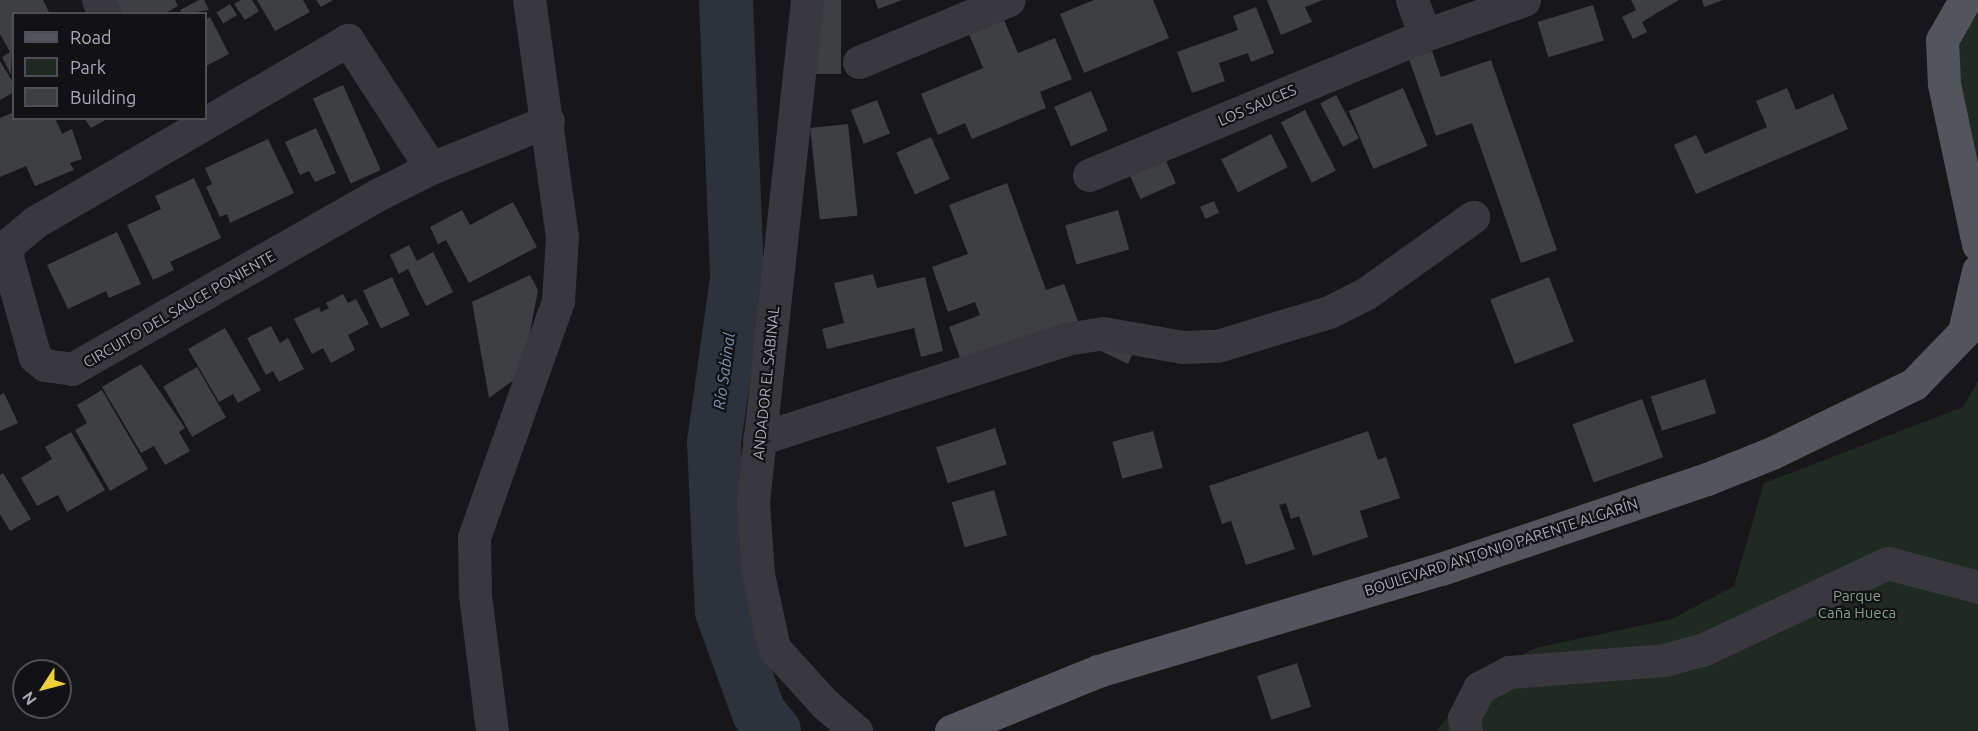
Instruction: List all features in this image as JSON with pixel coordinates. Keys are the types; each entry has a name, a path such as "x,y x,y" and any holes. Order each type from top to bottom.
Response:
{"main road":[{"path":"1965,0 1942,40 1944,84 1978,244"},
{"name":"BOULEVARD ANTONIO PARENTE ALGARÍN","path":"951,731 1098,671 1441,569 1707,480 1772,453 1914,384 1964,332 1978,271"}],"street":[{"path":"492,731 475,594 474,537 558,301 562,237 548,121 529,0"},
{"name":"ANDADOR EL SABINAL","path":"807,0 803,63 753,502 758,574 774,648 824,703 856,731"},
{"path":"859,62 1009,0"},
{"path":"1412,0 1425,35"},
{"name":"LOS SAUCES","path":"1089,176 1425,35 1524,0"},
{"name":"CIRCUITO DEL SAUCE PONIENTE","path":"431,168 348,40 35,222 10,242 6,254 35,357 45,365 72,369 431,168 548,121"},
{"path":"759,439 1066,339 1103,333 1183,347 1217,346 1329,312 1365,294 1473,218"},
{"path":"1466,731 1464,718 1479,688 1509,672 1664,660 1702,650 1888,562 1978,586"}],"green space":[{"path":"1978,15 1978,194 1950,48"},
{"name":"Parque Caña Hueca","path":"1978,381 1978,731 1437,731 1472,683 1535,648 1672,619 1734,586 1764,483 1963,407"}],"building":[{"path":"0,0 43,0 49,12 12,12 11,75 2,57 10,52 0,34"},
{"path":"111,0 175,0 178,6 168,12 118,12"},
{"path":"199,0 204,0 209,10 181,12 180,10"},
{"path":"241,0 252,0 259,11 245,20 234,4"},
{"path":"257,0 303,0 310,12 275,31"},
{"path":"316,0 333,0 321,7"},
{"path":"814,0 841,0 841,74 814,74"},
{"path":"875,0 902,0 878,9"},
{"path":"1094,0 1153,0 1169,38 1084,73 1060,14"},
{"path":"1267,0 1323,0 1305,7 1312,22 1281,35"},
{"path":"1631,0 1679,0 1642,22 1647,32 1633,39 1622,17 1636,10"},
{"path":"1702,0 1723,0 1704,7"},
{"path":"230,4 237,15 223,24 216,12"},
{"path":"1593,5 1604,40 1548,57 1538,22"},
{"path":"1256,7 1274,53 1251,62 1248,53 1219,63 1225,81 1192,93 1177,52 1238,30 1233,16"},
{"path":"210,17 229,54 207,65 207,18"},
{"path":"1004,20 1018,53 1055,38 1072,79 1040,92 1046,108 972,139 965,123 938,135 921,94 983,68 969,34"},
{"path":"1432,51 1441,77 1491,60 1557,250 1521,263 1472,123 1436,136 1409,59"},
{"path":"0,61 12,81 12,93 0,100"},
{"path":"343,85 381,170 351,183 313,98"},
{"path":"1403,88 1428,146 1373,169 1349,111"},
{"path":"1787,88 1796,110 1833,94 1848,129 1696,194 1674,145 1696,135 1705,154 1767,127 1756,101"},
{"path":"1091,91 1108,131 1071,146 1054,107"},
{"path":"1336,95 1359,138 1343,147 1320,103"},
{"path":"877,100 890,134 864,144 851,110"},
{"path":"1305,110 1336,171 1312,183 1281,122"},
{"path":"12,113 12,120 56,120 62,134 72,129 82,159 70,163 74,170 35,186 26,166 0,177 0,118"},
{"path":"85,120 105,120 91,128"},
{"path":"848,124 858,215 820,219 810,128"},
{"path":"316,128 336,173 315,182 309,171 300,175 285,142"},
{"path":"1271,134 1288,167 1238,192 1221,159"},
{"path":"931,137 950,179 915,194 896,152"},
{"path":"268,139 294,193 230,223 227,214 220,217 206,187 212,184 205,168"},
{"path":"1163,154 1176,183 1140,199 1127,170"},
{"path":"194,178 221,238 170,262 174,270 153,280 127,225 161,209 155,196"},
{"path":"1007,183 1046,290 1064,284 1078,321 962,363 949,327 980,315 975,302 948,312 932,267 968,254 949,205"},
{"path":"1214,201 1219,213 1205,219 1200,207"},
{"path":"513,202 537,247 469,283 446,240 438,244 430,227 462,210 470,225"},
{"path":"1118,210 1129,249 1076,265 1065,225"},
{"path":"117,232 141,284 109,298 106,291 68,309 47,265"},
{"path":"409,245 417,261 433,252 453,292 426,306 408,269 399,274 390,255"},
{"path":"873,274 877,288 925,277 943,351 921,357 914,328 827,349 822,329 844,323 834,283"},
{"path":"530,275 538,290 522,374 489,398 472,302"},
{"path":"392,277 410,315 381,329 363,291"},
{"path":"1549,277 1574,341 1515,364 1490,300"},
{"path":"343,294 348,303 356,299 369,324 348,335 355,350 331,363 323,348 312,354 294,319 319,307 321,312 329,308 326,303"},
{"path":"271,326 280,343 288,338 304,369 279,382 273,371 266,375 247,338"},
{"path":"225,328 261,390 238,403 233,394 219,402 188,349"},
{"path":"1099,350 1134,351 1128,364"},
{"path":"141,364 185,428 179,432 190,451 165,465 154,446 141,453 102,387"},
{"path":"197,367 226,417 192,437 163,386"},
{"path":"1705,379 1716,413 1662,431 1651,397"},
{"path":"102,390 148,469 110,491 75,430 87,423 77,405"},
{"path":"4,393 18,423 0,431 0,395"},
{"path":"1642,399 1663,457 1594,483 1572,424"},
{"path":"995,428 1007,464 948,483 936,447"},
{"path":"1153,431 1163,468 1122,479 1112,442"},
{"path":"1368,431 1378,460 1386,457 1400,498 1360,511 1368,537 1313,556 1299,516 1291,519 1286,503 1279,505 1295,549 1246,565 1231,521 1222,524 1209,486"},
{"path":"71,432 105,490 67,512 58,495 37,506 21,478 52,459 45,447"},
{"path":"3,473 31,519 10,531 0,514 0,475"},
{"path":"994,490 1007,535 965,547 952,502"},
{"path":"1297,663 1311,707 1271,720 1257,676"}],"waterway":[{"name":"Río Sabinal","path":"726,0 737,279 714,443 722,611 759,713 774,731"}]}
